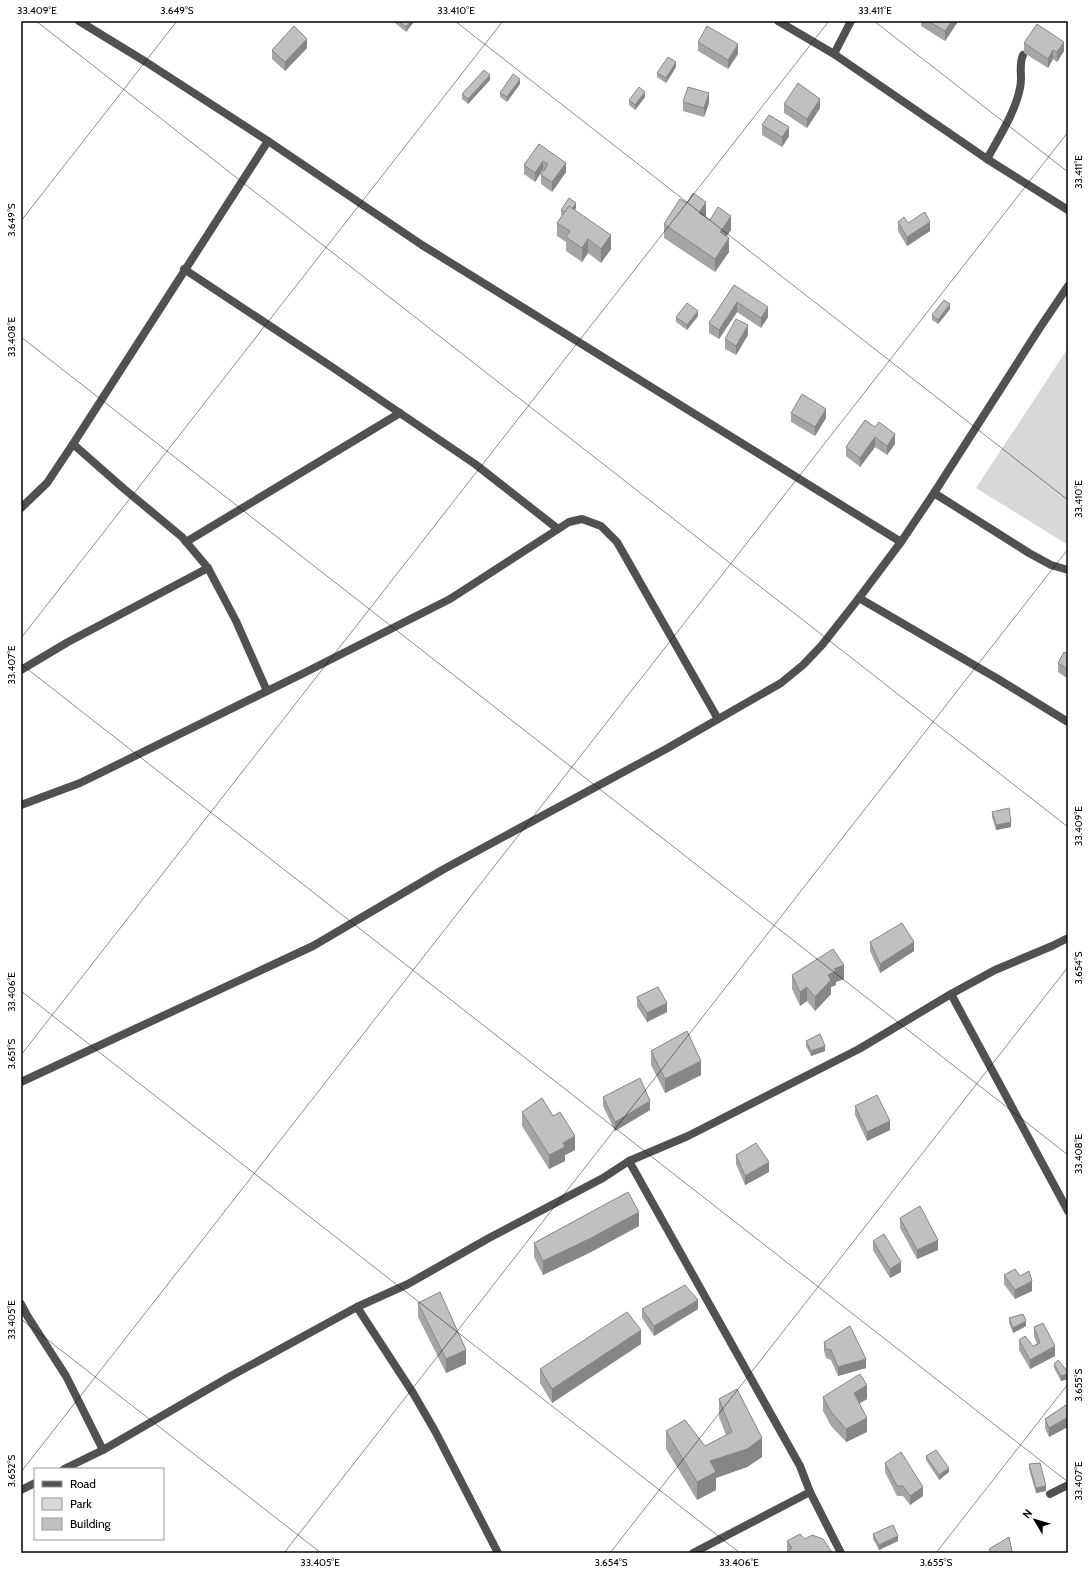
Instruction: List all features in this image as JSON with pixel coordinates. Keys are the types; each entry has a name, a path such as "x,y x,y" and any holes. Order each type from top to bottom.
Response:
{"street":[{"path":"79,21 146,62 268,141 422,245 900,542"},
{"path":"778,21 834,54 987,159 1068,210"},
{"path":"834,54 851,21"},
{"path":"987,159 1010,116 1018,96 1021,82 1020,64 1023,55"},
{"path":"21,508 47,483 268,141"},
{"path":"184,269 475,464 558,529"},
{"path":"21,1082 313,946 444,869 666,749 781,683 803,665 822,645 900,542 934,493 1068,286"},
{"path":"186,542 400,413"},
{"path":"73,444 182,537 208,568 236,621 267,691"},
{"path":"934,493 1029,553 1051,565 1068,570"},
{"path":"21,805 80,783 450,599 569,522 582,519 601,526 617,542 718,719"},
{"path":"21,670 68,642 208,568"},
{"path":"859,598 998,679 1068,722"},
{"path":"66,1468 103,1450 229,1377 357,1307 408,1284 489,1238 603,1178 629,1162 688,1136 859,1049 951,994 995,970 1068,938"},
{"path":"951,994 1068,1211"},
{"path":"629,1162 800,1466 810,1492 841,1553"},
{"path":"21,1304 28,1318 66,1376 103,1450"},
{"path":"357,1307 436,1431 498,1553"},
{"path":"21,1490 34,1484"},
{"path":"1050,1494 1068,1485"},
{"path":"693,1553 810,1492"}],"green space":[{"path":"1068,348 1068,545 976,488"}],"building":[{"path":"398,21 411,21 406,27"},
{"path":"928,21 952,21 945,31"},
{"path":"1037,24 1064,42 1057,52 1053,50 1048,59 1024,43"},
{"path":"294,26 307,39 285,62 272,50"},
{"path":"707,26 738,44 728,60 698,42"},
{"path":"668,57 676,62 666,78 657,73"},
{"path":"484,70 490,75 468,99 462,94"},
{"path":"513,74 520,79 507,97 500,93"},
{"path":"798,83 820,99 807,119 784,104"},
{"path":"639,87 645,92 635,105 629,100"},
{"path":"688,87 709,93 704,108 683,102"},
{"path":"769,115 789,127 782,137 762,125"},
{"path":"539,144 566,163 552,182 541,175 548,164 543,161 535,173 524,165"},
{"path":"693,193 706,202 699,213 710,220 718,207 731,216 720,232 729,238 715,259 664,224 680,199 687,203"},
{"path":"569,198 576,203 572,209 569,206 565,212 561,210"},
{"path":"569,206 611,235 601,249 588,239 582,248 566,237 570,231 557,223"},
{"path":"925,212 930,222 907,237 898,222 904,217 908,223"},
{"path":"734,285 768,307 761,318 737,302 719,330 709,323"},
{"path":"944,300 950,304 938,320 932,315"},
{"path":"687,303 698,311 687,325 676,317"},
{"path":"736,319 748,325 736,346 725,339"},
{"path":"802,394 826,409 815,427 791,413"},
{"path":"865,420 875,427 879,422 895,434 887,446 875,437 860,458 846,447"},
{"path":"1064,652 1068,654 1068,669 1058,663"},
{"path":"1009,808 1011,822 996,825 992,812"},
{"path":"902,923 914,942 880,964 870,942"},
{"path":"833,949 844,965 834,969 836,971 828,975 831,980 815,997 807,987 800,992 792,975"},
{"path":"658,987 667,1003 647,1013 637,997"},
{"path":"687,1031 701,1061 665,1079 651,1051"},
{"path":"820,1034 825,1046 811,1051 806,1041"},
{"path":"640,1078 650,1101 615,1122 603,1097"},
{"path":"877,1095 890,1121 867,1132 855,1106"},
{"path":"542,1098 553,1116 560,1112 575,1136 563,1143 565,1147 549,1155 522,1112"},
{"path":"756,1143 769,1162 745,1176 736,1155"},
{"path":"628,1192 639,1212 591,1238 543,1261 534,1243"},
{"path":"920,1206 938,1240 917,1250 900,1218"},
{"path":"884,1234 901,1262 890,1269 873,1241"},
{"path":"1015,1269 1020,1276 1029,1271 1032,1281 1015,1290 1004,1275"},
{"path":"685,1285 698,1300 654,1326 642,1309"},
{"path":"440,1292 466,1350 446,1359 418,1303"},
{"path":"627,1312 641,1330 552,1389 540,1369"},
{"path":"1023,1314 1026,1321 1013,1328 1009,1318"},
{"path":"1043,1323 1055,1346 1030,1360 1019,1340 1025,1336 1033,1346 1040,1343 1034,1327"},
{"path":"850,1326 866,1359 838,1367 831,1350 826,1349 824,1342"},
{"path":"1058,1360 1068,1374 1061,1376 1054,1364"},
{"path":"860,1374 867,1385 854,1393 867,1418 846,1429 831,1412 823,1397"},
{"path":"737,1389 762,1438 747,1449 710,1461 716,1472 697,1482 666,1431 685,1420 705,1446 732,1432 719,1399"},
{"path":"1066,1405 1068,1409 1068,1417 1049,1428 1045,1419"},
{"path":"936,1450 949,1468 939,1475 926,1456"},
{"path":"901,1452 923,1487 910,1496 903,1486 897,1486 885,1463"},
{"path":"1040,1463 1046,1486 1036,1488 1029,1464"},
{"path":"893,1525 898,1536 879,1545 873,1534"},
{"path":"800,1534 805,1539 812,1535 823,1539 832,1552 786,1553 792,1548 787,1541"},
{"path":"1009,1537 1012,1551 1008,1553 991,1553 989,1549"}]}
